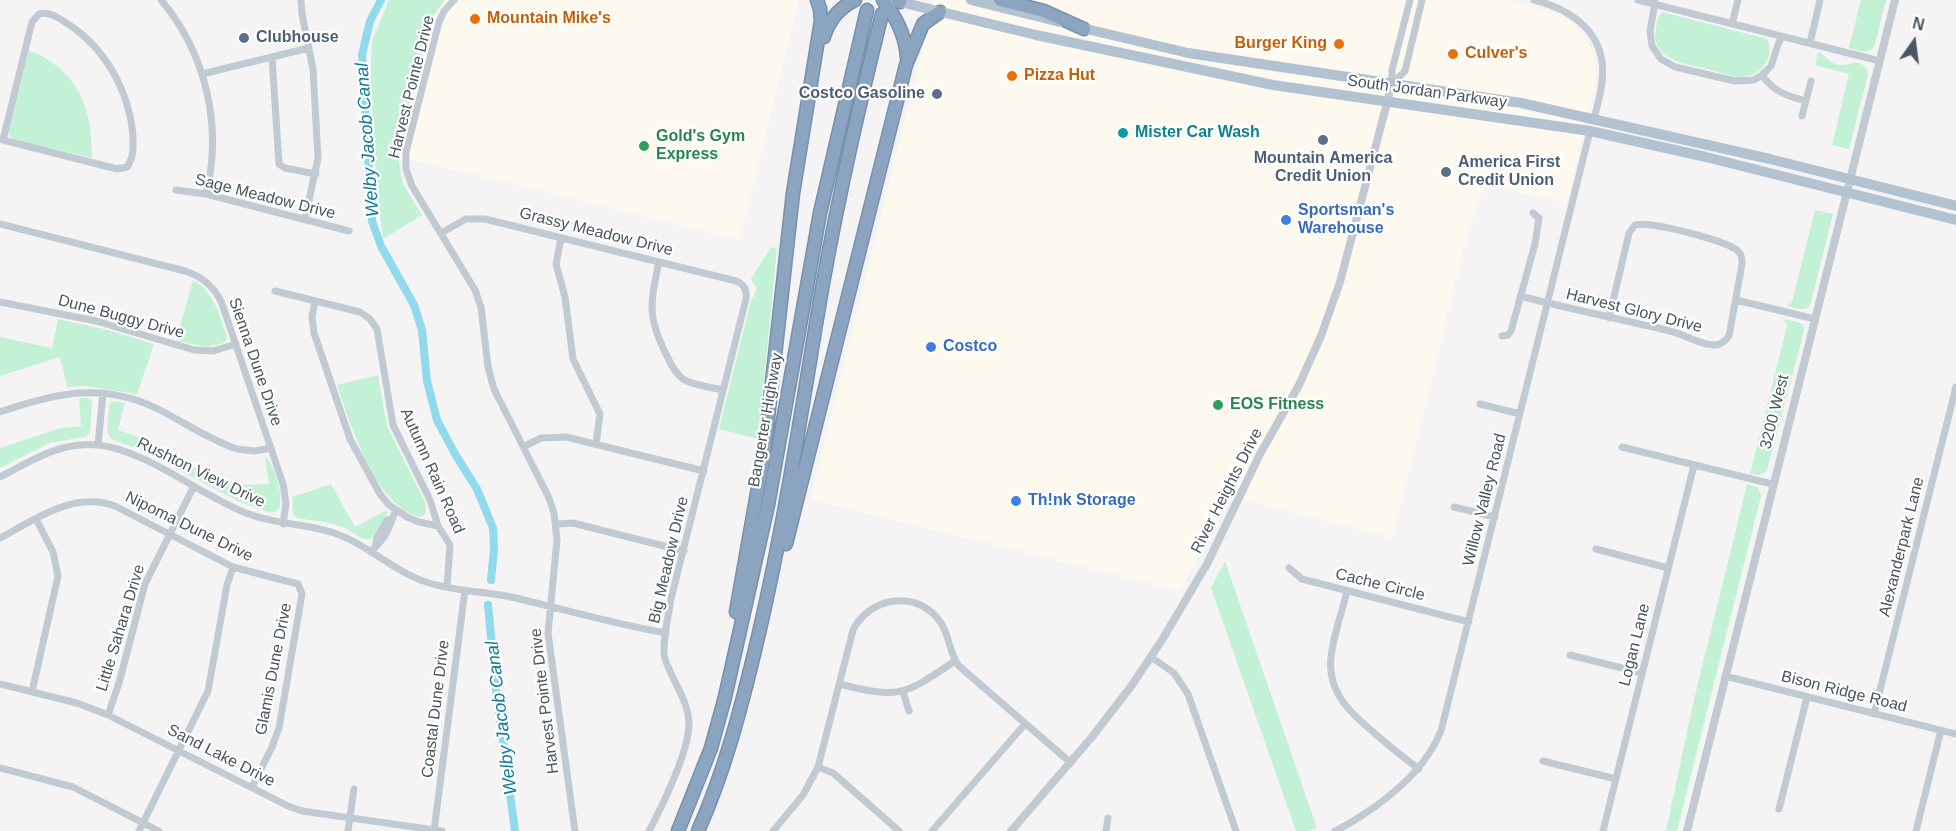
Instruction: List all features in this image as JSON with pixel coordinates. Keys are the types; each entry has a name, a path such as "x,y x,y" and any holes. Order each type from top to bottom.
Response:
{"highway":[{"path":"725,697 736,614 764,454 793,192 821,21 817,0"},
{"path":"812,78 828,24 837,12 855,0"},
{"path":"883,0 895,17 905,42 906,65"},
{"path":"1000,0 1044,11 1084,29"},
{"name":"Bangerter Highway","path":"678,831 711,748 725,697 768,505 820,213 867,10"},
{"path":"752,664 800,492 906,65 922,24 940,12"},
{"name":"Bangerter Highway","path":"698,831 725,761 752,664 782,529 839,195 882,14"}],"main road":[{"name":"South Jordan Parkway","path":"971,0 1188,53 1502,99 1851,178 1956,206"},
{"name":"South Jordan Parkway","path":"896,1 1036,35 1259,82 1590,131 1956,220"}],"street":[{"path":"161,0 184,34 202,74 211,111 212,162 206,194"},
{"path":"301,0 314,89 318,158 305,219"},
{"name":"Harvest Pointe Drive","path":"454,0 444,11 439,22 405,158 406,169 409,181 478,299 491,382 552,503 557,540 548,639 575,831"},
{"name":"River Heights Drive","path":"1011,831 1071,763 1151,657 1207,564 1255,464 1295,393 1314,352 1340,282 1392,84 1392,70 1410,0"},
{"name":"River Heights Drive","path":"1392,84 1405,71 1422,0"},
{"path":"1534,0 1557,3 1584,25 1598,48 1603,74 1594,119"},
{"path":"1638,0 1655,2 1880,61"},
{"path":"1732,24 1738,0"},
{"path":"1810,43 1820,0"},
{"name":"3200 West","path":"1687,831 1895,0"},
{"path":"1655,2 1650,31 1651,41 1658,55 1666,62 1735,81 1749,81 1762,75 1774,60 1781,36"},
{"path":"39,14 51,14 74,28 92,44 107,63 119,84 128,106 132,129 132,158 127,167 117,169 2,140 32,22 39,14"},
{"path":"202,74 309,48"},
{"path":"272,57 279,164 285,168 316,174"},
{"path":"1762,75 1771,87 1781,94 1806,101"},
{"path":"1802,116 1811,81"},
{"name":"Willow Valley Road","path":"1335,831 1355,821 1398,789 1419,769 1433,748 1444,722 1590,131"},
{"name":"Sage Meadow Drive","path":"176,190 206,194 349,231"},
{"path":"1502,336 1508,335 1511,331 1537,237 1539,218 1533,213"},
{"name":"Grassy Meadow Drive","path":"441,233 466,219 481,218 736,281 744,288"},
{"name":"Sienna Dune Drive","path":"0,224 198,276 208,284 218,296 271,448 286,496 283,524"},
{"name":"Harvest Glory Drive","path":"1520,296 1609,318 1671,331 1715,345 1727,339 1736,300 1742,256 1735,249 1707,238 1650,224 1635,225 1629,233 1609,318"},
{"path":"561,238 556,264 565,297 573,359 599,410 596,444"},
{"path":"660,262 651,306 652,322 657,337 680,377 690,382 723,390"},
{"name":"Big Meadow Drive","path":"649,831 670,785 688,729 686,709 664,656 666,633 671,599 746,299 744,288"},
{"name":"Autumn Rain Road","path":"276,291 360,312 370,319 377,329 391,419 430,500 438,526 450,545 447,587"},
{"path":"1736,300 1815,319"},
{"path":"315,301 313,327 348,433 382,497 396,511 419,522 438,526"},
{"name":"Dune Buggy Drive","path":"0,302 96,321 194,350 213,351 236,344"},
{"name":"Alexanderpark Lane","path":"1874,714 1956,387"},
{"path":"0,412 49,396 76,392 103,393 130,398 157,408 232,448 254,451 271,448"},
{"path":"98,445 103,393"},
{"path":"1480,405 1520,414"},
{"path":"523,447 536,440 553,436 566,437 704,471"},
{"name":"Rushton View Drive","path":"0,477 58,449 78,445 98,445 128,453 245,512 283,524 334,532 416,578 447,587 497,594 666,633"},
{"path":"1622,447 1772,484"},
{"name":"Logan Lane","path":"1603,831 1694,465"},
{"name":"Little Sahara Drive","path":"108,715 119,683 145,584 194,486"},
{"name":"Nipoma Dune Drive","path":"0,537 72,502 99,501 115,506 233,567 294,583 300,587"},
{"path":"1454,507 1495,517"},
{"path":"371,552 387,520 392,519 396,511"},
{"path":"32,692 58,576 53,552 36,519"},
{"path":"556,524 573,523 684,551"},
{"path":"1596,549 1668,568"},
{"path":"139,831 208,692 227,585 233,567"},
{"name":"Cache Circle","path":"1289,568 1302,579 1469,622"},
{"name":"Glamis Dune Drive","path":"252,787 279,728 302,594 300,587"},
{"name":"Coastal Dune Drive","path":"437,831 465,590"},
{"path":"1347,591 1330,666 1334,687 1350,713 1419,769"},
{"path":"773,831 803,795 818,767 849,640 858,621 871,608 890,601 912,602 925,608 936,617 944,629 955,661 1071,763"},
{"path":"1570,655 1642,673"},
{"path":"1151,657 1174,673 1188,694 1236,831"},
{"path":"838,684 881,693 903,692 921,684 955,661"},
{"name":"Bison Ridge Road","path":"1725,676 1956,734"},
{"name":"Sand Lake Drive","path":"0,684 77,703 108,715 302,811 437,831"},
{"path":"903,692 909,711"},
{"path":"1779,809 1807,697"},
{"path":"932,831 1025,724"},
{"path":"1916,831 1941,730"},
{"path":"1543,761 1616,779"},
{"path":"818,767 833,773 899,831"},
{"path":"0,768 73,787 159,831"},
{"path":"348,831 354,789"},
{"path":"1106,831 1108,818"}],"shaded area":[{"path":"389,0 799,0 740,240 374,150 370,76 372,41"},
{"path":"935,0 1508,0 1563,16 1580,30 1594,54 1596,82 1566,203 1485,184 1467,236 1392,538 1229,496 1180,591 811,499"}],"green space":[{"path":"389,0 445,0 431,23 400,146 399,163 403,184 422,215 383,239 377,191 370,76 372,41"},
{"path":"1861,0 1886,0 1875,44 1870,50 1864,51 1849,48"},
{"path":"1662,12 1767,39 1768,59 1754,74 1740,77 1672,59 1658,48 1656,39 1657,22"},
{"path":"29,50 60,69 79,93 89,123 92,158 13,139 8,133"},
{"path":"1818,52 1836,64 1861,63 1867,69 1868,74 1849,149 1832,145 1849,74 1815,65"},
{"path":"1815,210 1833,214 1810,306 1799,309 1787,306 1792,302"},
{"path":"771,247 777,249 758,439 719,429 751,301 757,289 751,279"},
{"path":"193,280 211,296 226,333 227,338 224,343 207,347 176,341"},
{"path":"58,319 108,330 154,344 137,394 85,386 67,387 60,357 0,376 0,337 52,348"},
{"path":"1783,319 1798,322 1804,326 1804,331 1767,470 1761,475 1750,474 1787,325"},
{"path":"378,375 387,426 426,504 425,514 421,517 405,511 378,482 357,441 337,385"},
{"path":"79,398 88,398 92,401 90,433 84,437 50,443 0,468 0,448 61,428 81,426"},
{"path":"115,401 125,403 118,430 138,437 217,479 241,485 269,484 265,457 267,457 278,482 279,509 272,513 240,502 139,449 111,439 107,431 109,406"},
{"path":"331,484 355,527 385,511 388,512 371,539 361,537 339,526 297,518 293,515 292,497"},
{"path":"1747,484 1758,488 1761,496 1677,831 1666,831 1693,704"},
{"path":"1225,561 1317,828 1296,831 1211,588"}],"waterway":[{"name":"Welby Jacob Canal","path":"381,0 370,21 362,55 372,221 381,246 414,305 422,330 427,381 437,420 477,489 493,528 494,549 491,580"},
{"name":"Welby Jacob Canal","path":"488,605 496,689 515,831"}],"place":[{"name":"Mountain Mike's","path":"475,19"},
{"name":"Clubhouse","path":"244,38"},
{"name":"Burger King","path":"1339,44"},
{"name":"Culver's","path":"1453,54"},
{"name":"Pizza Hut","path":"1012,76"},
{"name":"Costco Gasoline","path":"937,94"},
{"name":"Mister Car Wash","path":"1123,133"},
{"name":"Mountain America Credit Union","path":"1323,140"},
{"name":"Gold's Gym Express","path":"644,146"},
{"name":"America First Credit Union","path":"1446,172"},
{"name":"Sportsman's Warehouse","path":"1286,220"},
{"name":"Costco","path":"931,347"},
{"name":"EOS Fitness","path":"1218,405"},
{"name":"Th!nk Storage","path":"1016,501"}]}
